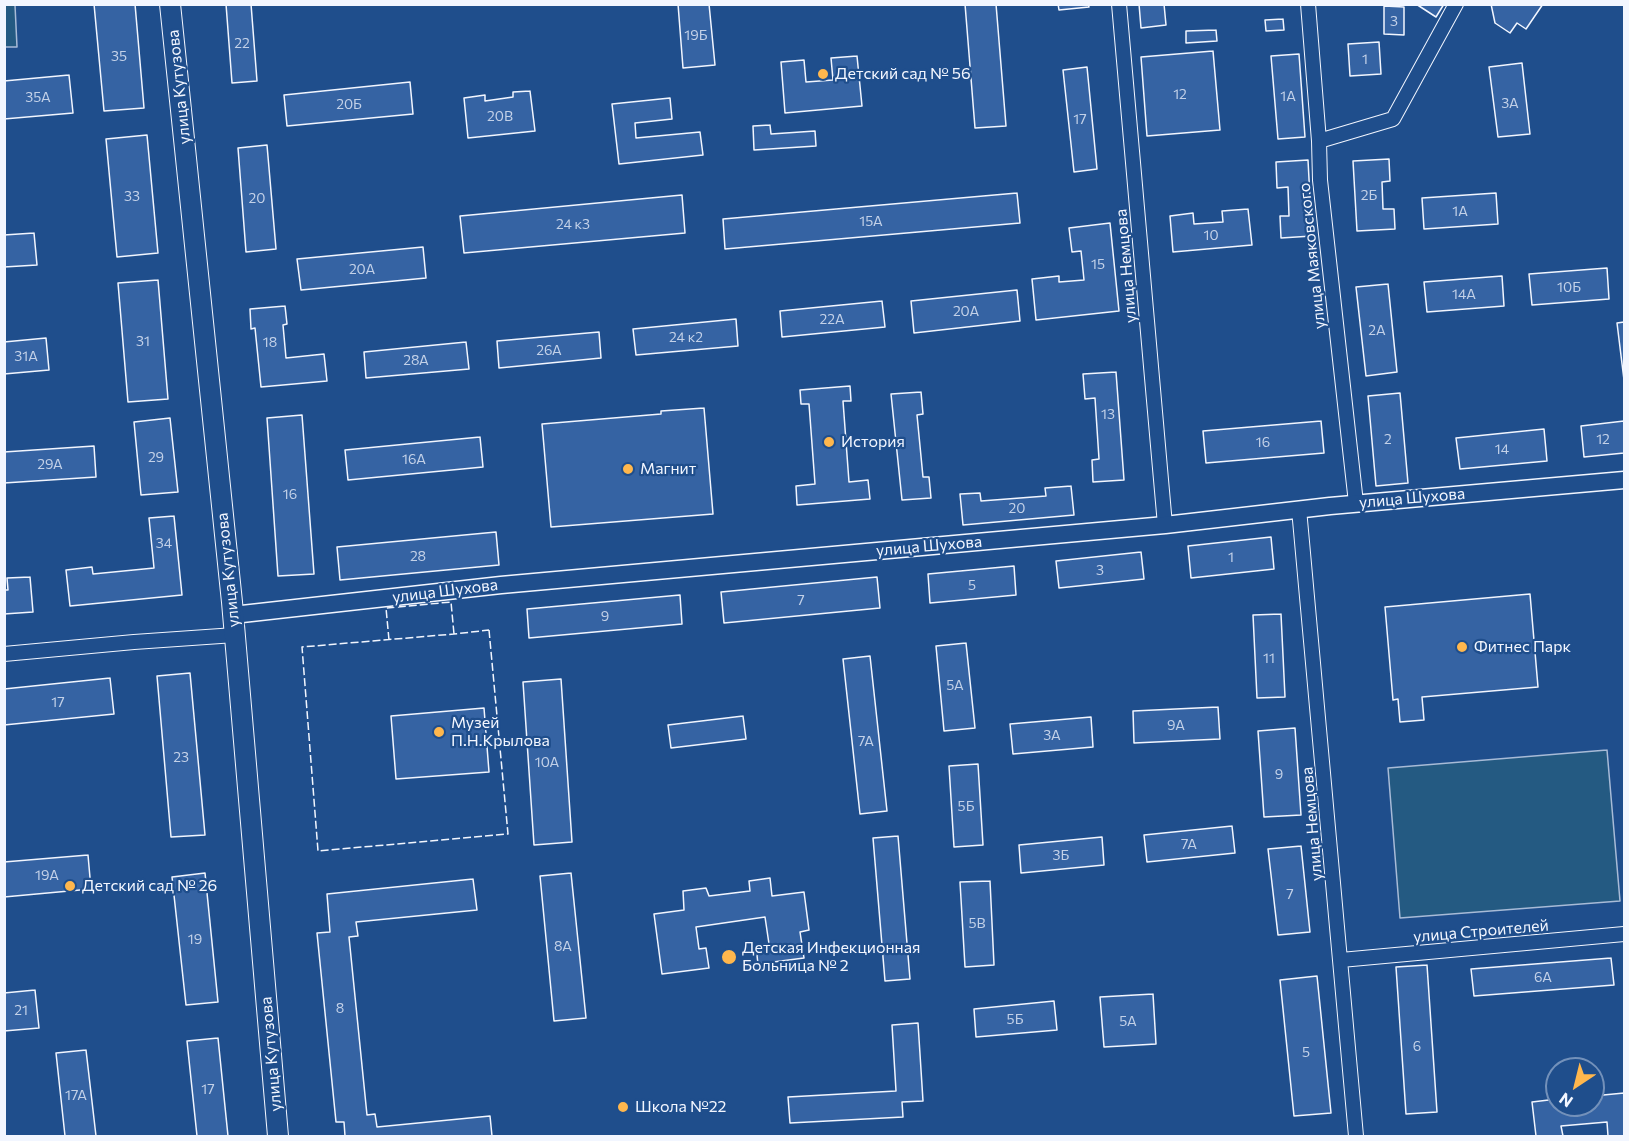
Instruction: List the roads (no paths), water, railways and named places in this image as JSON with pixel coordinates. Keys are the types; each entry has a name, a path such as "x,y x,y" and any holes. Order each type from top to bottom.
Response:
{"main road":[{"name":"улица Кутузова","path":"170,4 235,635 278,1137"}],"street":[{"name":"улица Немцова","path":"1119,4 1165,525"},
{"name":"улица Маяковского","path":"1308,4 1320,180 1356,503"},
{"path":"1319,141 1393,119 1456,4"},
{"name":"улица Шухова","path":"233,615 501,585 1165,525 1356,503 1624,480"},
{"name":"улица Немцова","path":"1299,509 1356,1137"},
{"path":"4,654 235,635"},
{"name":"улица Строителей","path":"1341,960 1624,934"}],"place":[{"name":"Детский сад № 56","path":"823,74"},
{"name":"История","path":"829,442"},
{"name":"Магнит","path":"628,469"},
{"name":"Фитнес Парк","path":"1462,647"},
{"name":"Музей П.Н.Крылова","path":"439,732"},
{"name":"Детский сад № 26","path":"70,886"},
{"name":"Детская Инфекционная Больница № 2","path":"729,957"},
{"name":"Школа №22","path":"623,1107"}]}
